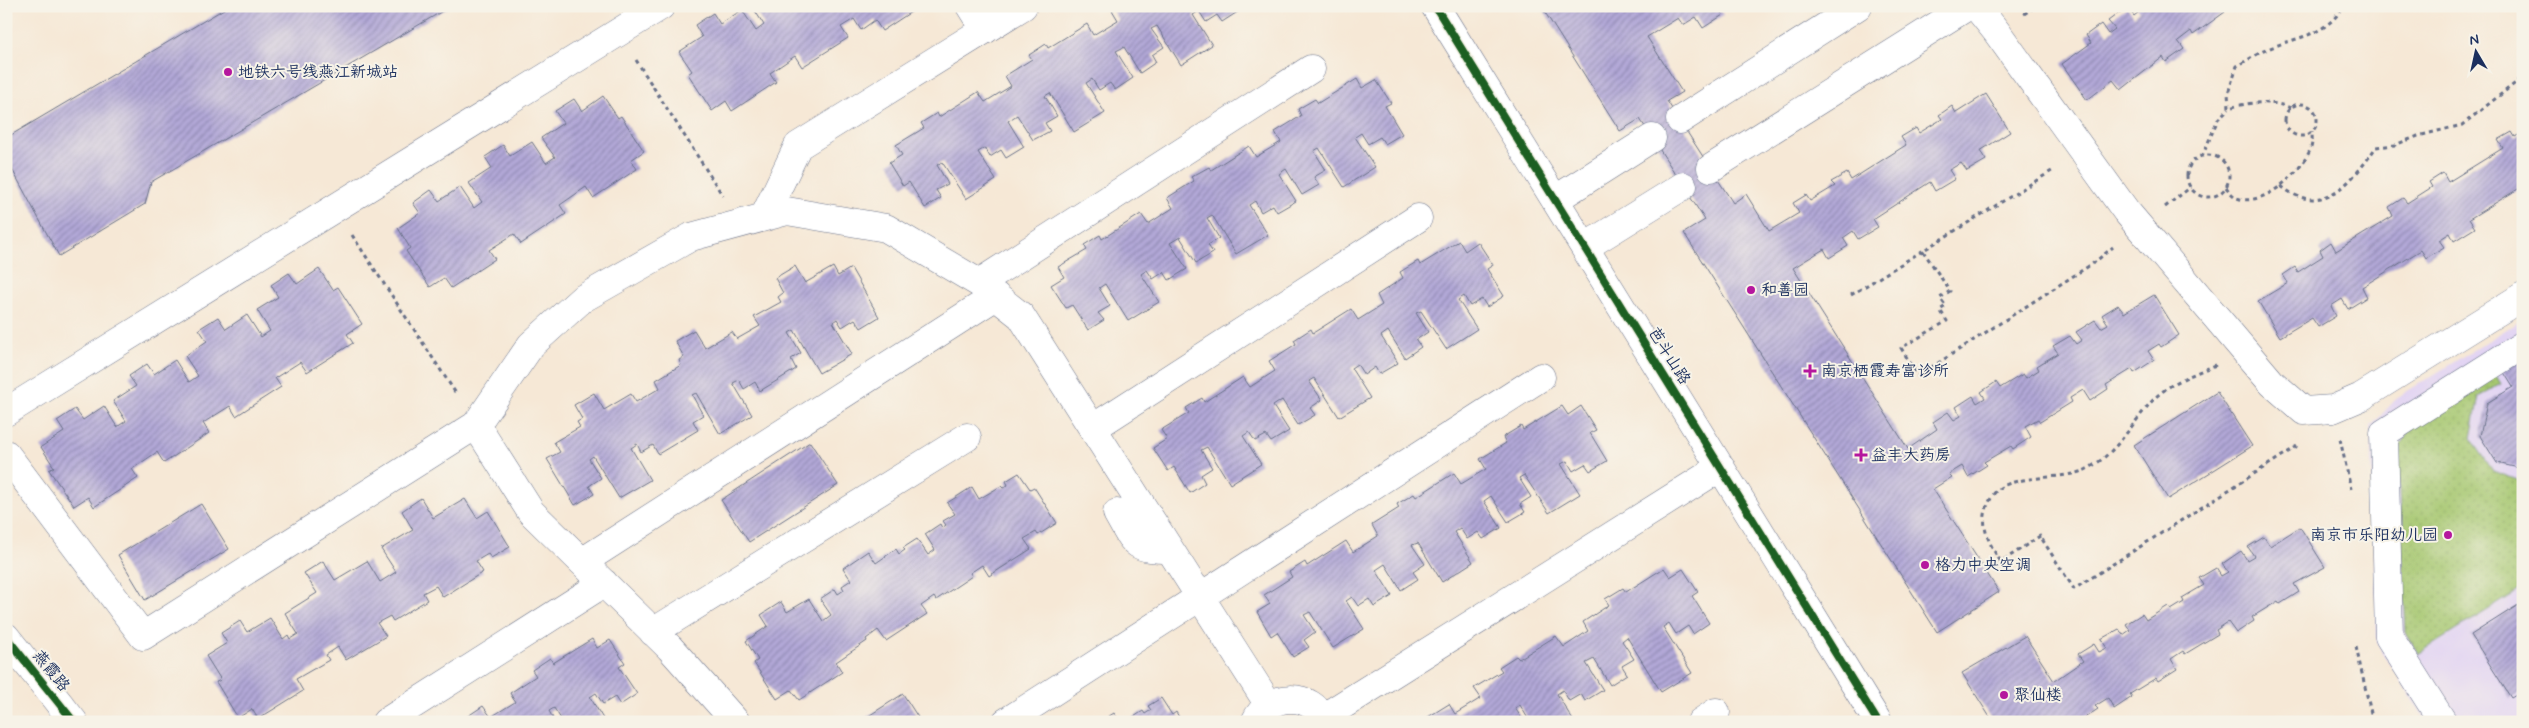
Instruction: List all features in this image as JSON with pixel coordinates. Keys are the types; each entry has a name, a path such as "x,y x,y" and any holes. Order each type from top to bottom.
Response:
{"street":[{"path":"6,412 661,6"},
{"path":"970,6 985,30"},
{"path":"752,220 798,146 1023,6"},
{"name":"芭斗山路","path":"1435,6 1878,722"},
{"path":"1680,120 1858,6"},
{"path":"1711,168 1968,6"},
{"path":"1976,6 2139,226 2247,355 2272,383 2304,411 2333,409 2361,397 2523,296"},
{"path":"582,562 988,290 1311,69"},
{"path":"1556,199 1652,138"},
{"path":"1585,247 1683,186"},
{"path":"6,454 143,636 476,425 531,345 582,299 691,237 787,211 886,228 988,290 1021,316 1200,597 1262,713 1280,700 1293,698 1305,701 1315,708 1324,720 1721,467"},
{"path":"1093,428 1418,218"},
{"path":"2443,722 2389,637 2384,433 2523,345"},
{"path":"1006,722 1541,377"},
{"path":"476,425 531,512 653,632 736,722"},
{"path":"653,632 967,437"},
{"path":"1117,513 1134,542 1146,549 1169,549"},
{"path":"386,722 604,583"},
{"name":"燕霞路","path":"6,637 74,722"}],"path":[{"path":"2229,108 2228,93 2237,66 2266,49 2320,31 2335,20 2344,6"},
{"path":"618,32 752,220"},
{"path":"2281,186 2294,197 2307,199 2322,197 2343,189 2376,147 2395,145 2418,136 2462,125 2523,77"},
{"path":"2202,157 2218,119 2229,108 2258,102 2281,104 2291,108"},
{"path":"2226,187 2238,198 2248,199 2281,186 2290,179 2306,159 2311,148 2312,131 2316,124 2313,109 2307,105 2299,104 2291,108 2285,115 2286,124 2290,132 2298,136 2306,135 2312,131"},
{"path":"1852,296 2083,151"},
{"path":"2208,155 2219,158 2227,167 2229,178 2226,187 2219,194 2209,197 2199,195 2191,187 2187,177 2190,166 2198,158 2208,155"},
{"path":"1923,251 1950,291 1940,298 1946,306 1940,310 1947,321 1901,348 1918,376 2095,262 2191,187"},
{"path":"335,208 476,425"},
{"path":"2247,355 2194,374 2157,396 2105,457 2086,470 2068,476 2009,483 1994,494 1984,516 1988,542 2001,562 2040,536 2074,589 2296,447 2304,411"}],"shaded area":[{"name":"南京市乐阳幼儿园","path":"2523,319 2523,722 2427,722 2377,644 2371,426 2398,397"}],"green space":[{"path":"2494,372 2501,384 2479,396 2471,438 2493,471 2523,482 2523,588 2418,654 2406,633 2397,451 2412,424"}],"building":[{"name":"地铁六号线燕江新城站","path":"229,6 451,6 151,182 145,204 59,256 6,158 6,138"},
{"path":"752,6 920,6 882,31 875,20 861,30 854,19 841,27 848,38 802,67 795,56 770,73 776,82 732,111 726,101 712,111 688,74 692,71 679,52 702,37 695,25 713,13 720,24 742,10 756,31 764,25"},
{"path":"1119,6 1236,6 1239,11 1222,22 1217,15 1206,22 1199,11 1193,15 1212,45 1181,65 1157,26 1151,29 1164,47 1152,55 1156,62 1140,73 1124,47 1116,51 1133,78 1115,90 1110,83 1099,90 1092,79 1086,83 1105,113 1074,132 1050,93 1045,96 1057,116 1045,123 1050,131 1033,140 1017,115 1008,121 1024,147 1006,158 1001,150 990,157 985,148 978,152 996,180 966,199 942,162 937,165 948,184 936,190 941,198 925,208 909,182 903,186 889,163 902,155 896,145 924,128 921,123 937,113 939,117 978,92 985,102 1011,86 1005,76 1032,59 1029,55 1046,44 1048,48 1087,24 1093,35 1118,20 1112,10"},
{"path":"1541,6 1717,6 1723,15 1703,28 1696,17 1683,25 1678,18 1647,37 1682,92 1667,101 1733,203 1746,194 1769,231 1799,213 1793,203 1806,195 1810,201 1835,186 1831,182 1847,173 1851,180 1906,145 1901,137 1916,128 1919,133 1942,119 1939,115 1952,106 1956,113 1986,94 2010,132 1980,151 1986,160 1967,171 1961,163 1949,170 1955,179 1935,191 1930,182 1873,219 1878,227 1858,239 1853,231 1843,238 1848,246 1829,258 1824,249 1793,268 1908,449 1937,429 1933,422 1948,412 1954,420 1961,416 1956,407 1973,396 1977,403 1985,398 1981,392 1996,382 2000,388 2023,374 2026,378 2039,370 2037,366 2058,353 2053,346 2070,336 2076,344 2082,340 2076,332 2095,320 2101,328 2108,324 2102,315 2118,305 2124,313 2154,295 2179,335 2161,347 2159,344 2148,351 2154,360 2134,373 2132,369 2106,385 2108,389 2090,401 2083,390 2070,398 2072,402 2040,422 2038,419 2025,426 2031,437 2013,449 2011,446 1984,462 1987,465 1968,477 1962,466 1949,474 1952,477 1933,489 1999,592 1937,632 1684,233 1705,220 1640,119 1620,131"},
{"path":"2137,6 2229,6 2224,10 2225,12 2193,35 2191,31 2178,41 2184,49 2166,62 2163,57 2121,90 2113,80 2087,100 2062,64 2091,43 2086,35 2101,24 2108,34 2115,29 2108,21 2127,7 2134,16 2140,11"},
{"path":"1357,79 1362,88 1376,80 1391,103 1385,106 1402,134 1385,144 1380,137 1368,144 1361,133 1355,137 1375,167 1344,187 1319,148 1314,151 1326,170 1314,177 1319,185 1302,195 1286,169 1279,174 1296,201 1277,212 1273,205 1261,212 1255,201 1249,205 1268,235 1236,254 1212,215 1207,218 1219,238 1208,245 1213,253 1196,263 1180,237 1170,243 1187,269 1169,280 1164,272 1153,279 1147,270 1141,274 1159,302 1128,321 1105,284 1099,288 1110,306 1098,313 1104,320 1088,330 1072,305 1066,308 1051,285 1064,277 1058,267 1087,250 1084,245 1100,235 1102,239 1141,214 1148,224 1173,208 1167,198 1194,181 1191,177 1209,167 1211,170 1249,146 1256,157 1281,142 1275,132 1301,116 1298,109 1315,99 1318,103"},
{"path":"603,96 618,118 621,116 644,151 631,160 637,169 593,198 586,187 560,205 566,214 521,244 514,234 489,250 495,259 451,288 444,278 430,287 406,251 410,248 398,228 420,213 413,203 431,190 439,201 460,187 474,208 482,202 469,183 492,168 485,157 503,145 510,156 532,142 546,163 555,157 541,138 563,123 555,111 574,99 582,111"},
{"path":"2512,132 2515,137 2523,132 2523,186 2469,219 2475,228 2454,241 2450,233 2439,240 2444,247 2426,258 2421,250 2362,287 2367,297 2348,309 2342,299 2331,306 2336,316 2318,327 2312,318 2280,337 2258,301 2288,283 2283,275 2295,267 2298,272 2323,256 2320,250 2331,242 2336,251 2393,216 2389,207 2403,198 2407,203 2432,187 2429,182 2443,173 2448,182 2503,148 2498,140"},
{"path":"1459,241 1465,251 1478,242 1493,265 1487,269 1504,296 1487,307 1482,299 1470,306 1464,296 1458,300 1477,329 1446,349 1421,311 1416,313 1428,332 1416,340 1421,347 1405,358 1388,331 1381,336 1398,363 1379,374 1375,367 1364,375 1357,364 1351,368 1370,398 1339,417 1314,378 1309,381 1322,400 1310,408 1315,415 1298,425 1282,400 1273,406 1289,431 1271,442 1266,435 1255,441 1249,432 1243,436 1261,464 1230,484 1207,447 1201,450 1212,468 1201,475 1205,483 1190,493 1174,467 1168,471 1153,448 1167,439 1161,430 1189,413 1186,408 1202,398 1204,402 1243,377 1250,387 1275,371 1269,361 1296,344 1294,340 1311,329 1313,333 1351,309 1358,320 1382,305 1377,295 1403,278 1400,272 1418,261 1420,265"},
{"path":"795,266 805,283 833,267 838,276 851,268 879,317 861,328 855,319 842,327 837,319 833,322 852,354 819,373 794,330 789,333 801,353 791,359 796,369 760,391 755,382 744,389 739,380 733,383 752,415 720,434 696,393 692,395 703,415 693,421 698,430 658,454 653,445 641,452 637,444 631,448 650,480 619,498 593,456 589,459 601,478 589,486 594,494 575,505 547,459 560,452 554,442 580,427 577,422 582,419 574,405 594,393 604,410 631,394 636,402 660,388 656,380 681,365 679,360 684,357 675,341 694,330 705,348 732,332 737,339 760,326 754,317 781,302 778,297 783,293 775,278"},
{"path":"319,269 333,290 338,287 362,324 347,334 353,343 307,372 300,362 275,378 281,387 236,416 230,406 203,423 209,433 164,463 157,452 132,469 138,478 94,507 88,497 74,506 49,470 54,467 41,447 64,432 57,421 75,409 83,420 104,406 117,427 126,421 113,401 136,386 129,376 147,364 154,374 175,360 189,382 198,376 185,356 207,341 199,329 218,317 226,329 247,315 261,337 270,331 257,310 278,297 271,285 289,273 297,284"},
{"path":"2523,360 2523,469 2497,463 2480,436 2487,403 2513,387 2500,366"},
{"path":"2217,392 2252,446 2168,499 2134,445"},
{"path":"1562,406 1568,415 1581,406 1596,430 1590,433 1607,461 1590,471 1585,464 1573,471 1567,461 1561,464 1580,494 1549,513 1524,475 1519,478 1531,497 1520,504 1525,512 1508,522 1491,496 1484,501 1501,528 1483,539 1478,532 1467,539 1460,528 1454,532 1473,562 1442,582 1418,543 1412,545 1425,564 1413,572 1418,579 1401,590 1385,564 1376,570 1392,596 1374,607 1369,599 1358,606 1352,597 1346,601 1364,629 1333,648 1310,612 1304,615 1315,632 1304,640 1309,647 1293,657 1277,632 1271,636 1257,612 1270,604 1264,595 1292,577 1289,572 1305,562 1307,566 1346,541 1353,552 1378,536 1372,525 1399,508 1397,504 1414,494 1416,497 1454,473 1461,484 1486,469 1480,459 1506,443 1503,437 1521,426 1523,430"},
{"path":"810,442 838,485 749,542 721,500"},
{"path":"1019,473 1030,489 1034,487 1057,523 1038,535 1036,532 1024,539 1031,549 989,576 982,565 970,573 972,576 936,600 934,597 921,606 927,614 886,641 878,630 866,639 867,641 836,662 842,672 799,700 791,690 777,699 754,663 758,660 746,641 768,626 761,615 781,602 787,612 809,599 823,621 831,615 820,599 835,589 838,594 844,590 842,586 851,580 843,568 868,551 876,563 896,549 899,554 905,550 903,548 917,539 928,555 935,550 925,534 940,524 942,528 946,525 943,521 955,514 947,503 972,487 979,499 1001,486 1003,488 1008,485 1006,481"},
{"path":"421,498 433,518 465,499 477,518 488,511 510,547 491,558 488,554 476,561 483,572 443,597 436,586 423,593 427,600 393,621 390,616 377,623 386,636 346,660 338,647 326,655 329,660 296,679 303,691 258,719 252,709 238,718 216,682 221,680 206,656 227,643 221,633 240,621 247,632 270,618 283,639 288,635 290,639 298,634 285,613 317,593 304,573 323,561 335,580 367,561 380,582 396,572 381,549 413,530 402,511"},
{"path":"201,504 229,549 145,600 118,555"},
{"path":"2300,527 2325,567 2294,584 2299,592 2280,604 2278,601 2252,617 2254,621 2236,633 2228,622 2216,630 2218,634 2185,654 2183,651 2171,659 2177,669 2158,681 2156,678 2130,694 2132,697 2114,709 2108,698 2095,706 2098,709 2078,722 1993,722 1962,673 2025,636 2054,681 2083,661 2078,654 2094,644 2099,652 2107,648 2101,639 2119,629 2123,635 2130,630 2126,624 2142,614 2146,620 2168,606 2171,610 2184,602 2182,598 2204,585 2199,578 2216,568 2221,576 2228,572 2222,564 2241,551 2247,560 2254,556 2248,547 2264,537 2270,546"},
{"path":"1664,568 1670,577 1683,569 1698,592 1692,596 1709,623 1693,634 1688,626 1676,634 1669,623 1663,627 1692,673 1661,692 1627,637 1622,641 1634,659 1622,666 1627,674 1610,685 1594,659 1586,663 1603,690 1585,701 1581,694 1569,701 1563,690 1557,694 1574,722 1530,722 1520,705 1515,708 1524,722 1420,722 1449,704 1455,714 1481,698 1474,688 1502,671 1499,667 1516,656 1519,659 1556,636 1564,647 1588,631 1583,622 1609,605 1605,599 1623,588 1626,592"},
{"path":"2523,602 2523,691 2511,698 2471,635"},
{"path":"592,639 597,648 610,640 625,663 619,667 637,694 620,705 615,697 603,704 596,693 590,697 605,722 563,722 554,708 549,711 555,722 459,722 483,706 491,717 515,702 510,693 536,676 532,670 550,658 553,663"},
{"path":"903,694 921,722 859,722"},
{"path":"1161,698 1172,715 1176,712 1182,722 1126,722 1143,711 1145,714 1151,710 1148,706"},
{"path":"1114,713 1120,722 1100,722"}],"cycle path":[{"path":"1435,6 1878,722"},
{"path":"6,637 74,722"}],"place":[{"name":"地铁六号线燕江新城站","path":"228,72"},
{"name":"和善园","path":"1751,290"},
{"name":"南京栖霞寿富诊所","path":"1810,371"},
{"name":"益丰大药房","path":"1861,455"},
{"name":"南京市乐阳幼儿园","path":"2448,535"},
{"name":"格力中央空调","path":"1925,565"},
{"name":"聚仙楼","path":"2004,695"}]}
